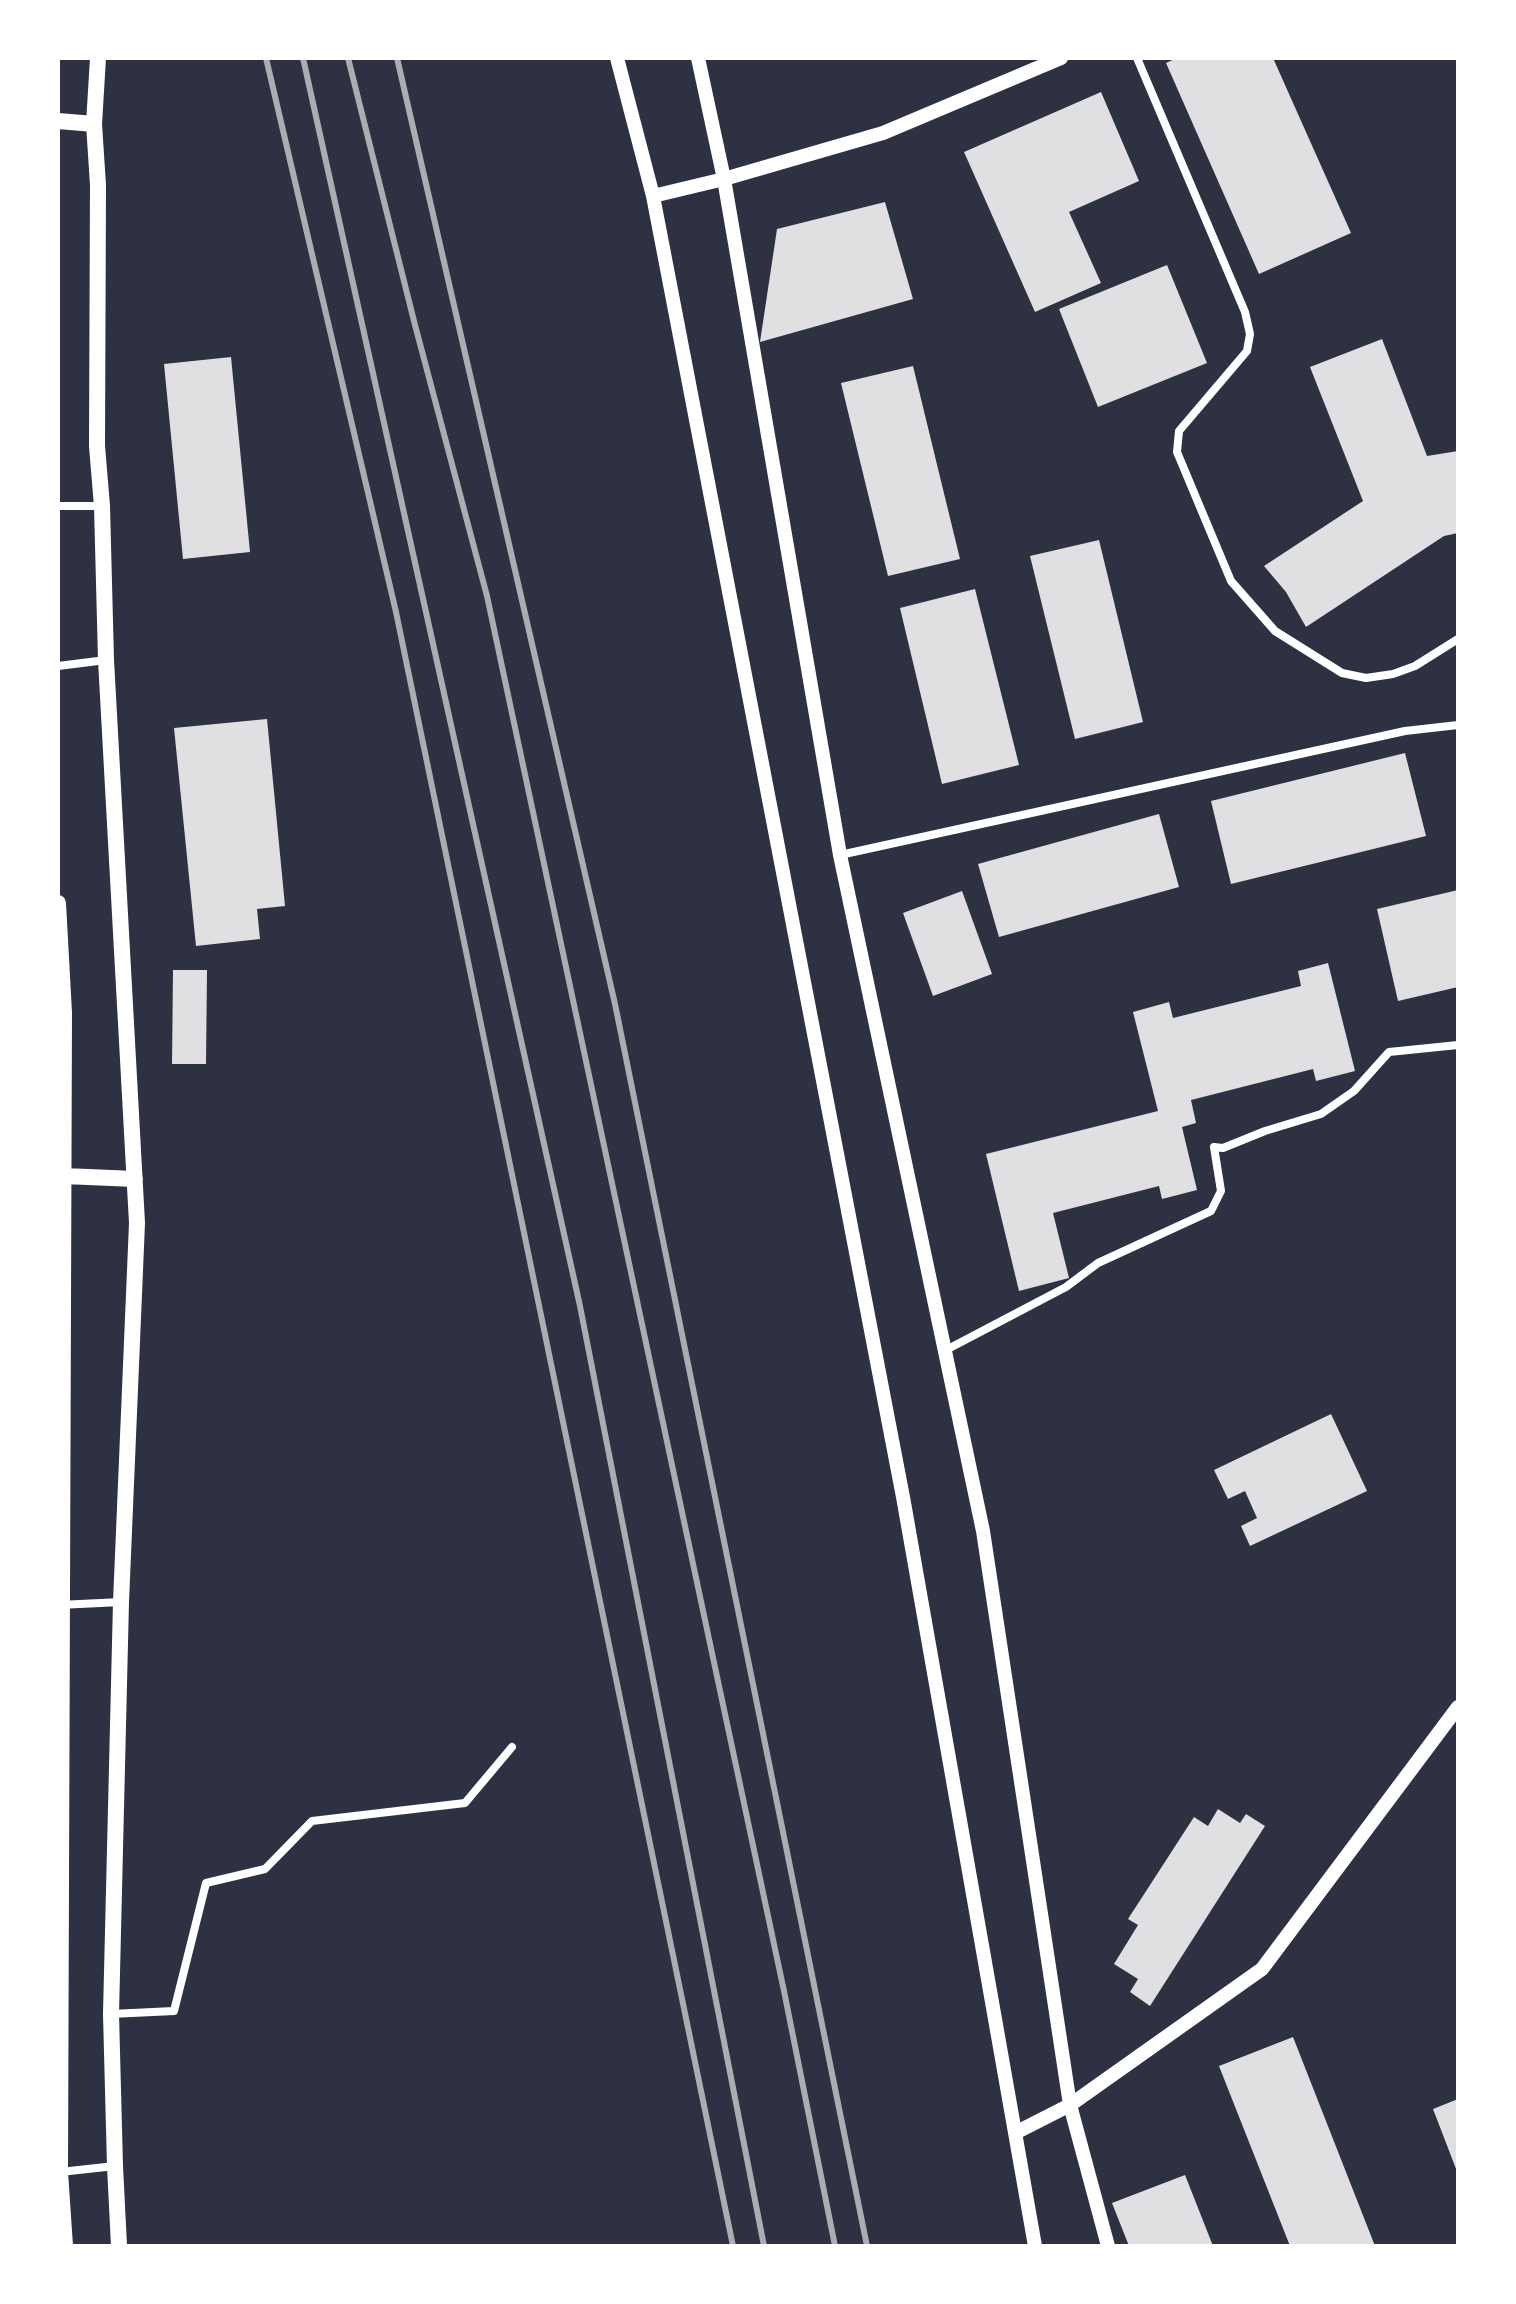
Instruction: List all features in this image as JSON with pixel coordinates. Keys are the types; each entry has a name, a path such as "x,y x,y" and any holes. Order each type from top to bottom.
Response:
{"main road":[{"path":"98,58 94,124 98,185 97,446 137,1223 121,1602 111,2014 119,2246"},
{"path":"58,121 94,124"},
{"path":"58,903 64,1013 59,2172 65,2246"},
{"path":"64,1176 135,1179"}],"street":[{"path":"617,58 653,196 903,1497 1035,2246"},
{"path":"698,58 724,179 840,855 983,1531 1070,2105 1108,2246"},
{"path":"653,196 883,133 1061,58"},
{"path":"1137,58 1245,312 1250,334 1247,351 1179,431 1177,452 1231,581 1275,631 1342,673 1366,678 1393,674 1415,666 1458,639"},
{"path":"58,506 102,506"},
{"path":"58,666 106,660"},
{"path":"840,855 1389,734 1458,725"},
{"path":"946,1350 1066,1287 1098,1263 1211,1211 1221,1191 1214,1147 1223,1148 1321,1114 1354,1091 1389,1052 1458,1045"},
{"path":"60,1605 121,1602"},
{"path":"1015,2133 1070,2105 1262,1969 1458,1707"},
{"path":"111,2014 174,2011 206,1883 265,1869 312,1821 465,1803 512,1747"},
{"path":"59,2172 115,2166"}],"building":[{"path":"1177,58 1273,58 1351,233 1259,274 1166,63"},
{"path":"1101,92 1139,181 1069,212 1101,283 1035,312 964,152"},
{"path":"885,202 913,299 760,342 777,229"},
{"path":"1167,265 1207,363 1098,407 1059,309"},
{"path":"1382,339 1427,456 1458,451 1458,533 1444,536 1306,627 1286,592 1264,566 1363,501 1310,367"},
{"path":"231,357 250,552 183,559 164,364"},
{"path":"913,366 960,559 888,576 841,383"},
{"path":"1099,540 1143,722 1075,739 1030,556"},
{"path":"975,589 1019,765 942,784 900,608"},
{"path":"267,719 285,906 257,909 260,939 196,946 174,728"},
{"path":"1405,753 1426,836 1231,884 1211,801"},
{"path":"1159,814 1179,887 999,937 978,864"},
{"path":"1458,890 1458,987 1398,1001 1377,909"},
{"path":"962,891 992,974 933,996 903,913"},
{"path":"1328,963 1355,1071 1316,1081 1313,1069 1191,1100 1196,1123 1182,1127 1197,1190 1162,1199 1159,1186 1053,1213 1069,1278 1019,1291 986,1154 1158,1111 1133,1012 1169,1002 1173,1018 1301,986 1298,971"},
{"path":"173,970 207,970 206,1064 172,1064"},
{"path":"1331,1414 1367,1491 1250,1546 1241,1526 1257,1518 1245,1491 1228,1499 1214,1470"},
{"path":"1218,1809 1240,1823 1246,1814 1265,1826 1150,2006 1130,1992 1138,1979 1114,1964 1138,1925 1128,1919 1194,1817 1208,1826"},
{"path":"1293,2037 1375,2246 1290,2246 1219,2066"},
{"path":"1458,2099 1458,2174 1433,2109"},
{"path":"1185,2175 1213,2246 1129,2246 1112,2203"}],"railway":[{"path":"266,58 396,612 733,2246"},
{"path":"303,58 580,1306 764,2246"},
{"path":"348,58 487,596 784,1991 835,2246"},
{"path":"397,58 615,1004 867,2246"}]}
